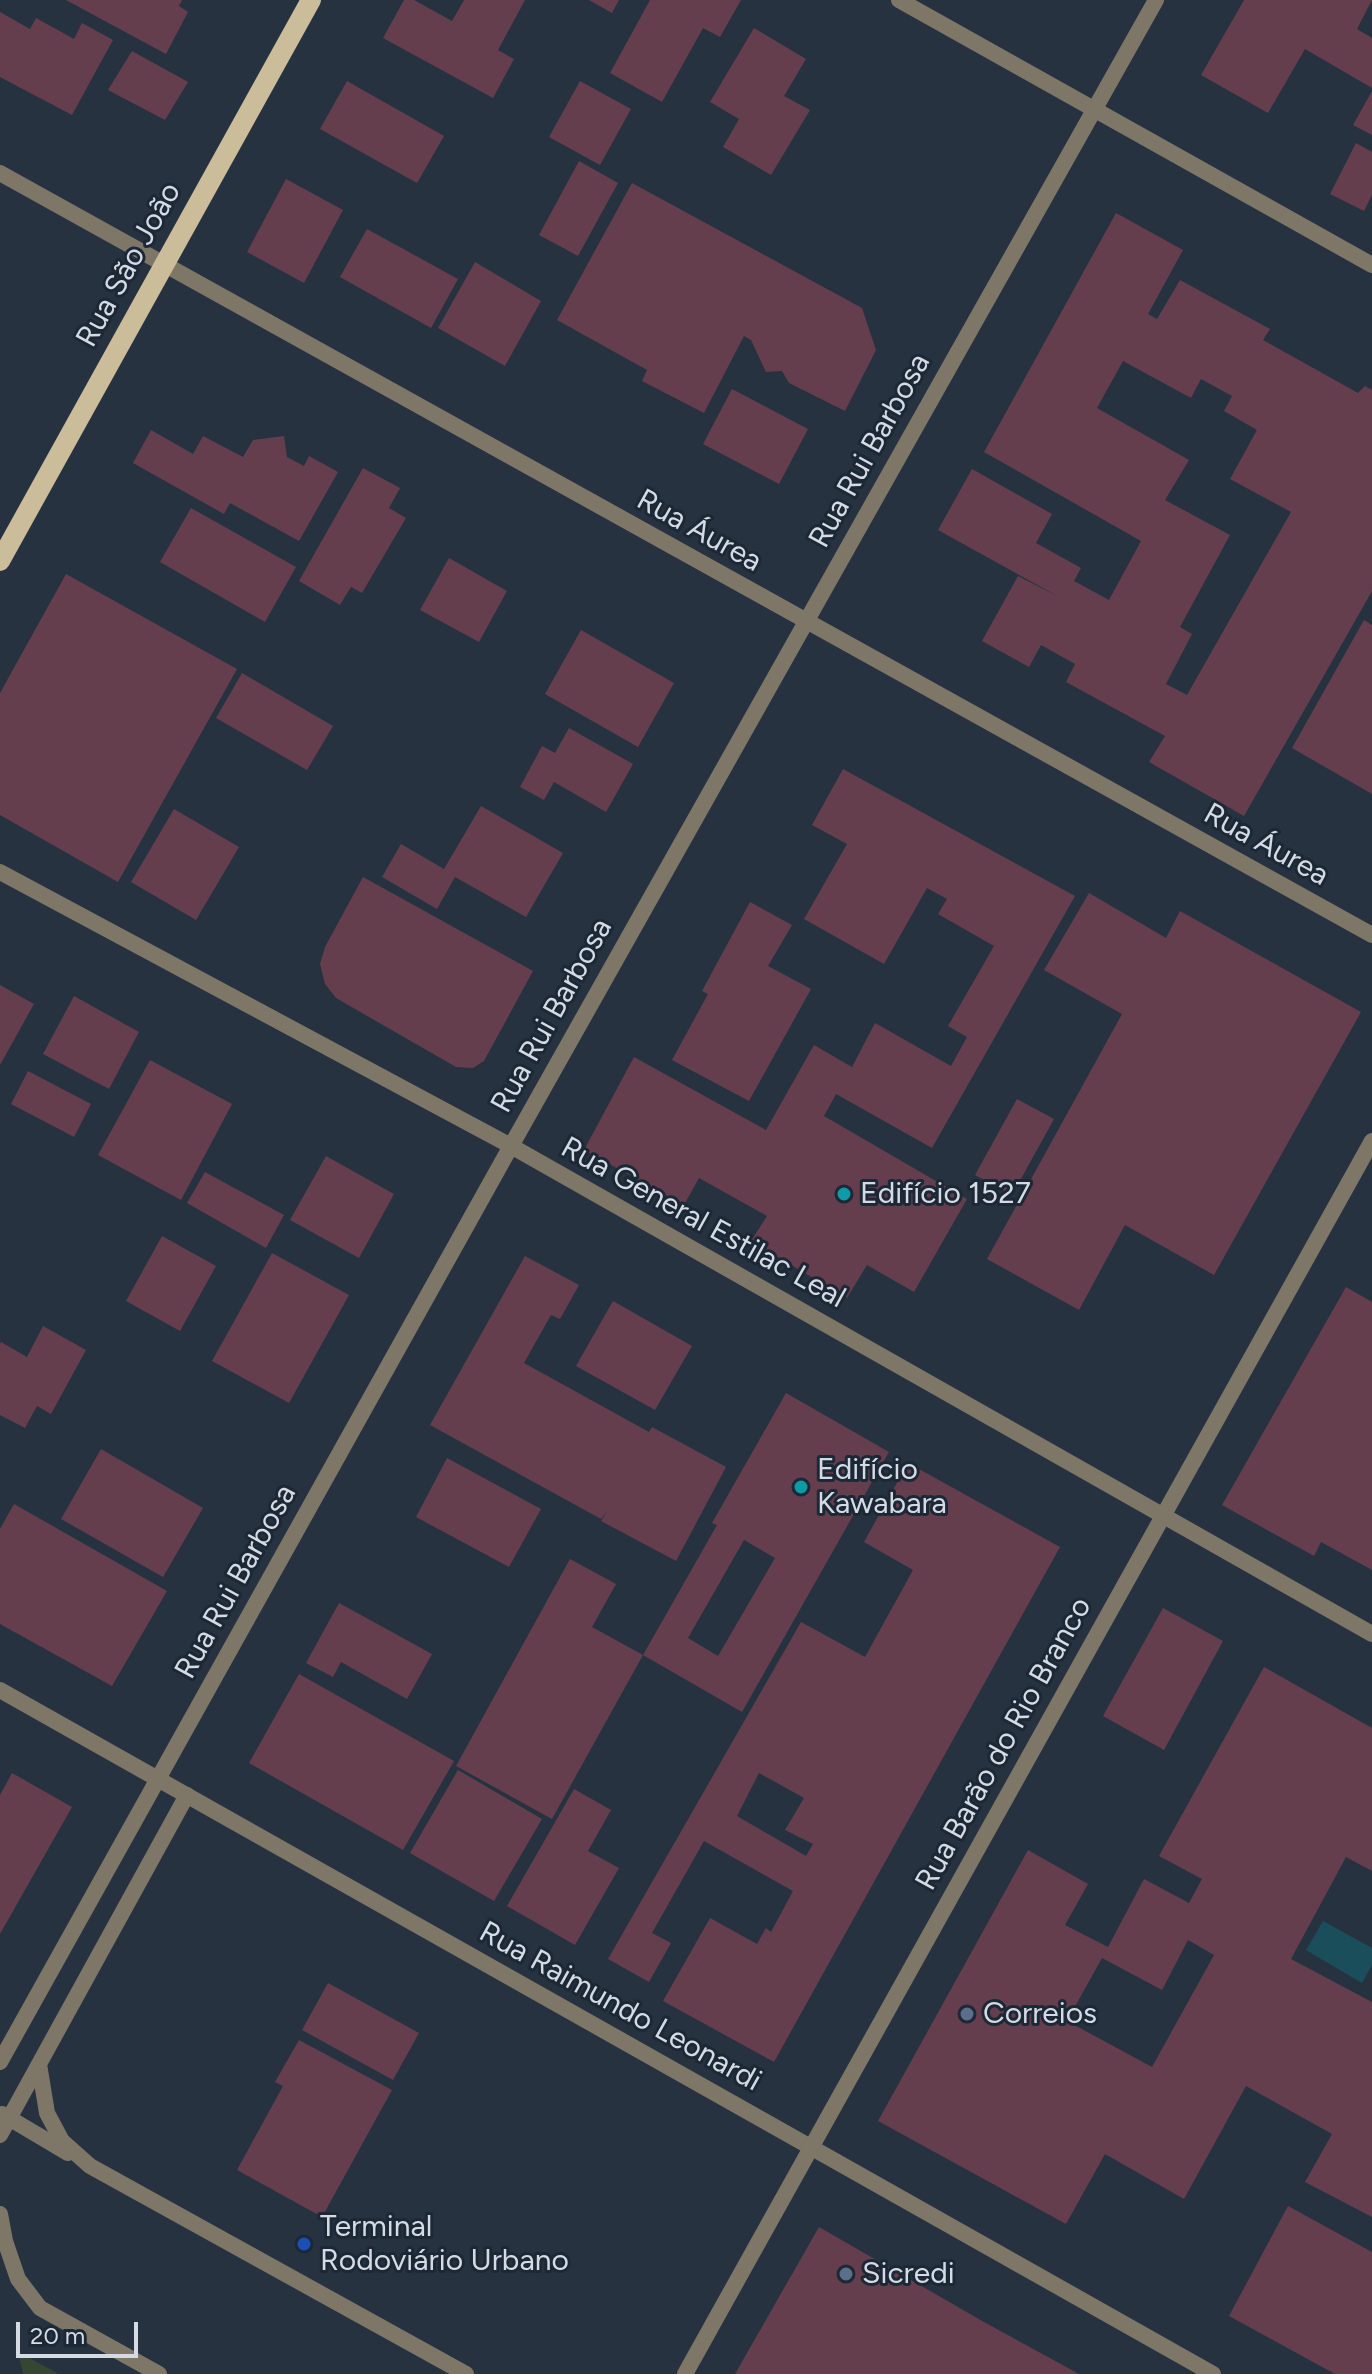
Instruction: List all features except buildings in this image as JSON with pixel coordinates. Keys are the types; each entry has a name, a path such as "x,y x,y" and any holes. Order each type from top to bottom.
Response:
{"main road":[{"name":"Rua São João","path":"0,561 311,0"}],"street":[{"path":"899,0 1372,265"},
{"name":"Rua Rui Barbosa","path":"0,2062 1156,0"},
{"name":"Rua Áurea","path":"0,173 1372,935"},
{"name":"Rua General Estilac Leal","path":"0,872 511,1146 1372,1634"},
{"name":"Rua Barão do Rio Branco","path":"685,2374 1372,1141"},
{"name":"Rua Raimundo Leonardi","path":"0,1690 1213,2374"},
{"path":"0,2135 4,2116 39,2064 187,1795"},
{"path":"39,2064 47,2113 62,2141 90,2166"},
{"path":"4,2116 466,2374"},
{"path":"0,2214 18,2279 40,2308 159,2374"}],"green space":[{"path":"18,2352 59,2374 23,2374"}],"water":[{"path":"1323,1921 1372,1948 1372,1965 1362,1983 1306,1950"}],"place":[{"name":"Edifício 1527","path":"844,1194"},
{"name":"Edifício Kawabara","path":"801,1487"},
{"name":"Correios","path":"967,2014"},
{"name":"Terminal Rodoviário Urbano","path":"304,2244"},
{"name":"Sicredi","path":"846,2274"}]}
